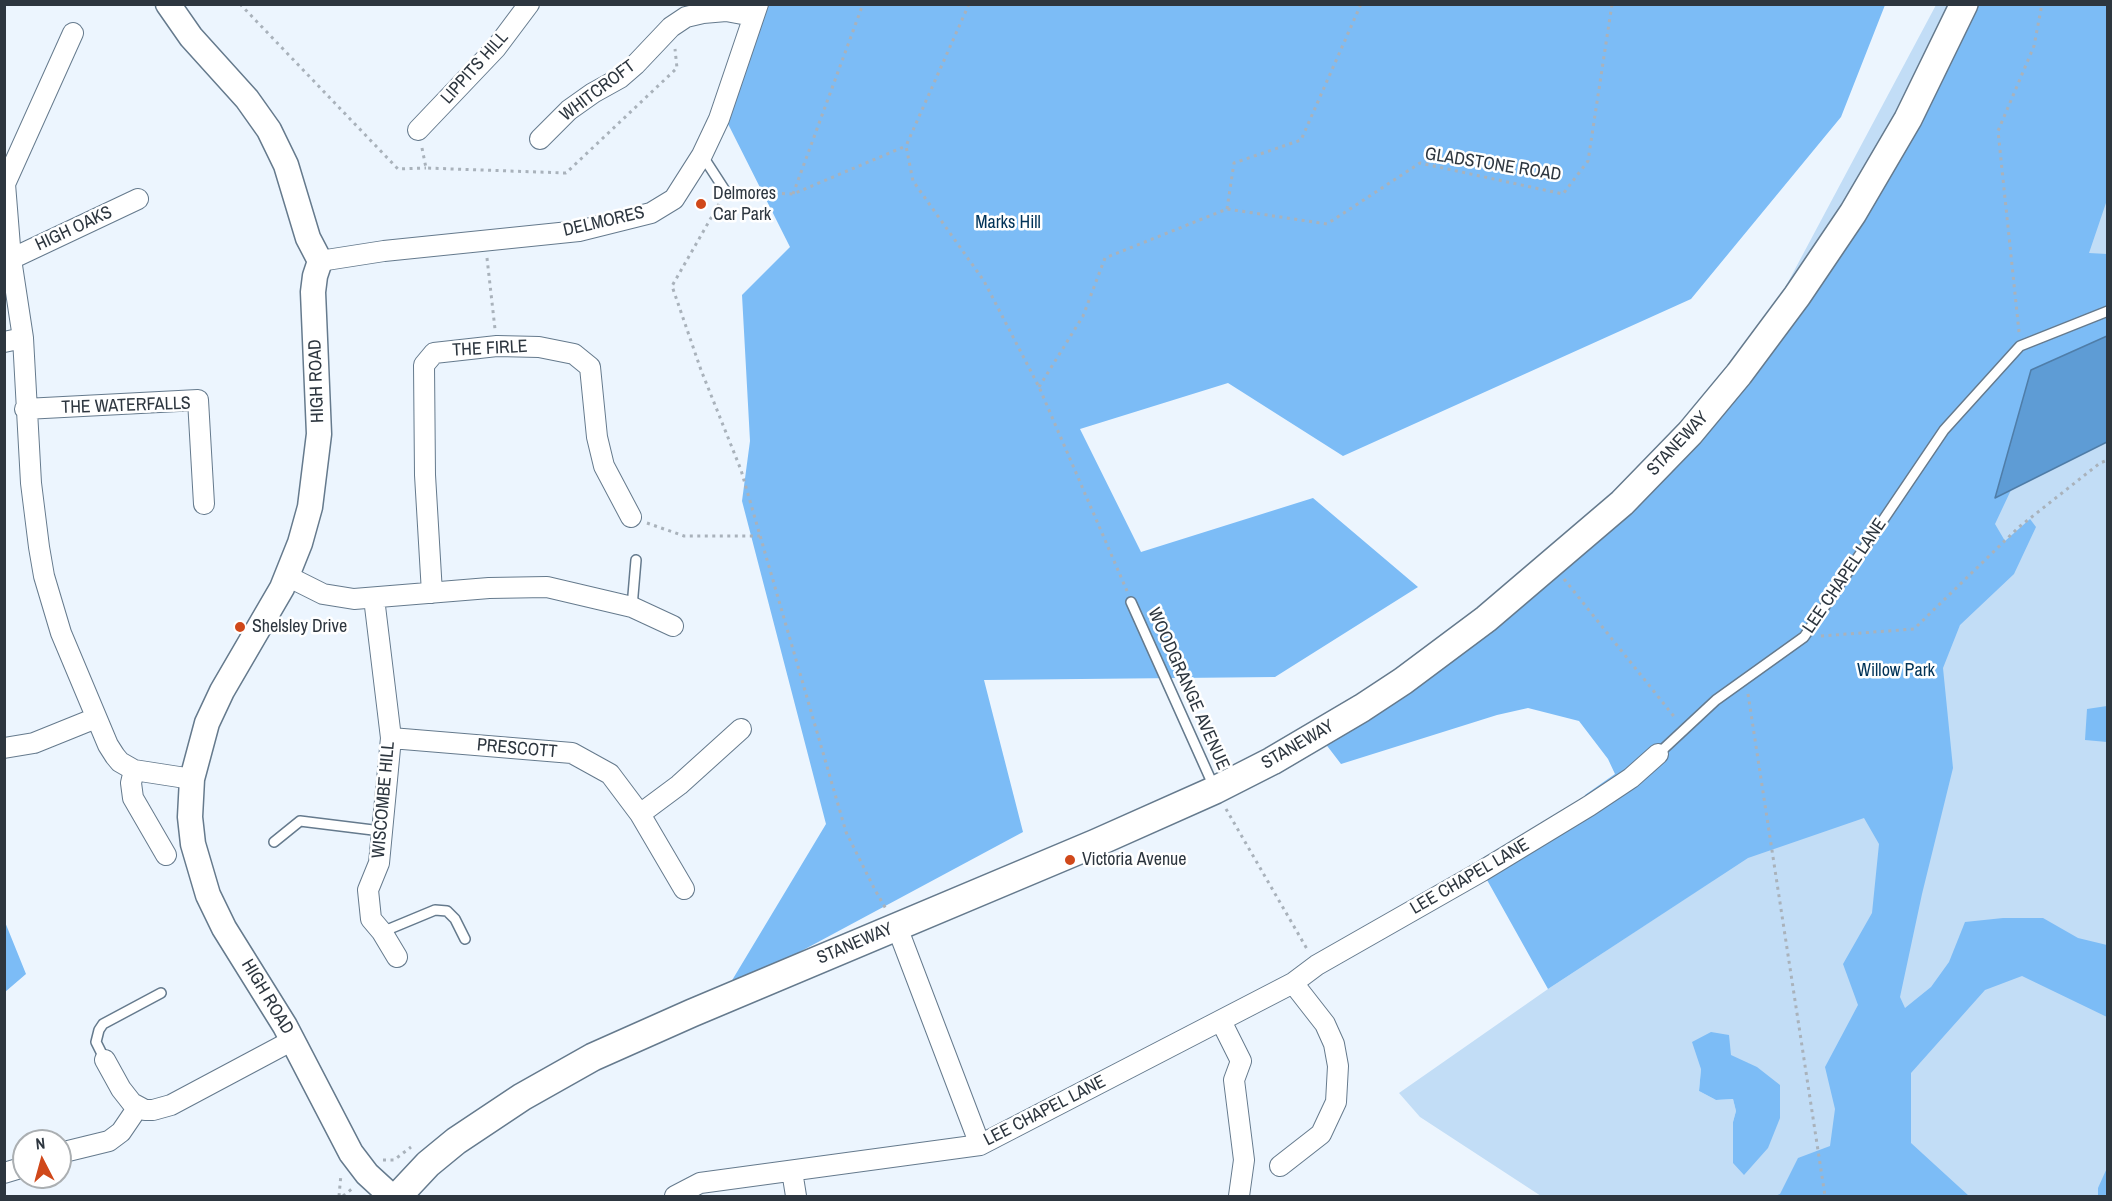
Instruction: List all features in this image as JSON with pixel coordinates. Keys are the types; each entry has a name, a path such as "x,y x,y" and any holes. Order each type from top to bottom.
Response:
{"main road":[{"name":"STANEWAY","path":"398,1197 428,1164 456,1142 522,1097 572,1068 672,1021 1096,843 1215,790 1318,734 1395,686 1478,626 1622,503 1690,434 1739,374 1797,296 1853,213 1908,119 1965,4"}],"street":[{"path":"168,4 191,37 247,99 269,130 286,165 308,238 321,261"},
{"name":"LIPPITS HILL","path":"418,130 496,48 529,4"},
{"name":"DELMORES","path":"321,261 384,251 579,231 651,213 674,199 702,155 719,119 755,10"},
{"name":"WHITCROFT","path":"540,140 569,110 620,78 671,27 686,17 703,13 755,10"},
{"path":"73,33 5,183 14,340 25,410 34,515 44,576 61,633 96,718 115,756 120,762 134,770 192,778"},
{"name":"HIGH OAKS","path":"11,259 138,199"},
{"name":"HIGH ROAD","path":"321,261 315,276 313,291 319,401 318,452 306,524 287,576 214,706 202,736 192,778 191,830 197,862 208,895 224,928 293,1040 351,1153 367,1174 391,1197"},
{"name":"THE FIRLE","path":"432,593 424,475 424,365 435,352 497,346 539,347 574,354 590,367 597,437 604,466 631,517"},
{"name":"THE WATERFALLS","path":"25,410 198,400 204,504"},
{"path":"287,576 323,594 337,597 374,598 489,588 547,586 632,607 673,626"},
{"name":"WISCOMBE HILL","path":"374,598 391,738 381,831 380,863 368,890 371,919 397,957"},
{"path":"4,748 34,743 96,718"},
{"path":"640,814 679,785 741,729"},
{"name":"PRESCOTT","path":"391,738 572,753 610,774 640,814 684,889"},
{"name":"LEE CHAPEL LANE","path":"675,1197 700,1183 980,1145 1293,983 1317,965 1482,871 1589,806 1631,778 1658,754"},
{"path":"134,770 131,783 134,798 166,855"},
{"path":"897,927 980,1145"},
{"path":"1280,1166 1321,1134 1336,1102 1338,1066 1334,1044 1325,1024 1293,983"},
{"path":"1221,1022 1240,1061 1234,1080 1245,1160 1239,1197"},
{"path":"105,1060 126,1096 138,1107 153,1110 171,1105 293,1040"},
{"path":"72,1150 109,1141 121,1132 138,1107"},
{"path":"792,1171 796,1197"}],"lane":[{"path":"702,155 726,192"},
{"name":"LEE CHAPEL LANE","path":"1658,754 1716,700 1804,637 1944,430 2020,346 2108,311"},
{"path":"632,607 636,560"},
{"name":"WOODGRANGE AVENUE","path":"1131,602 1215,790"},
{"path":"274,842 300,821 381,831"},
{"path":"382,932 435,910 447,911 455,919 465,939"},
{"path":"105,1060 96,1042 103,1024 161,993"}],"path":[{"path":"240,4 398,169 426,168"},
{"path":"793,194 863,4"},
{"path":"969,4 906,146 913,181 984,281 1039,387 1131,602"},
{"path":"1039,387 1083,316 1105,258 1227,209 1234,163 1301,140 1361,4"},
{"name":"GLADSTONE ROAD","path":"1227,209 1328,224 1420,164 1563,194 1588,161 1612,4"},
{"path":"2020,346 1998,131 2034,46 2043,4"},
{"path":"874,890 846,832 741,470 701,370 672,286 726,192 793,194 906,146"},
{"path":"485,241 497,346"},
{"path":"1804,637 1914,629 2019,527 2100,463 2108,460"},
{"path":"631,517 684,536 760,536"},
{"path":"1552,564 1685,730"},
{"path":"1745,680 1825,1197"},
{"path":"1215,790 1317,965"},
{"path":"381,1161 394,1160 419,1141"},
{"path":"343,1197 354,1186"}],"green space":[{"name":"Marks Hill","path":"765,5 1885,5 1841,117 1691,299 1343,456 1228,383 1080,429 1141,552 1313,498 1418,587 1275,677 984,680 1023,832 725,992 826,824 742,501 750,441 742,295 790,247 721,110"},
{"name":"Willow Park","path":"1936,5 2107,5 2107,1196 1541,1196 1420,1117 1399,1093 1548,989 1712,881 1684,744 1739,374","holes":["1749,1063 1734,1138 1733,1122 1736,1111 1733,1099 1716,1100 1699,1091 1701,1069"]},
{"name":"Willow Park","path":"1964,5 2107,5 2107,200 2089,253 2107,254 2107,336 2031,370 1995,497 2011,490 1995,524 2005,541 2030,519 2036,527 2014,574 1960,625 1943,668 1953,768 1900,997 1905,1008 1931,987 1949,962 1965,922 2003,918 2043,918 2078,938 2107,945 2107,1017 2022,976 1985,990 1911,1073 1911,1143 1969,1196 1775,1196 1780,1194 1798,1158 1830,1146 1835,1109 1825,1067 1858,1005 1843,964 1872,913 1879,844 1864,818 1748,858 1548,989 1482,871 1589,806 1585,795 1615,774 1608,759 1579,721 1528,708 1497,715 1341,764 1318,734 1486,619 1739,374"},
{"path":"2107,706 2107,742 2085,740 2087,709"},
{"path":"5,922 26,974 4,992"},
{"path":"1711,1032 1729,1035 1731,1055 1757,1067 1780,1085 1780,1118 1768,1148 1744,1175 1733,1163 1733,1122 1736,1111 1733,1099 1716,1100 1699,1091 1701,1069 1692,1042"},
{"path":"2107,1168 2107,1196 2098,1196 2098,1188"}],"shaded area":[{"path":"2107,336 2107,442 1995,498 2031,370"}],"place":[{"name":"Delmores Car Park","path":"701,204"},
{"name":"Shelsley Drive","path":"240,627"},
{"name":"Victoria Avenue","path":"1070,860"}]}
